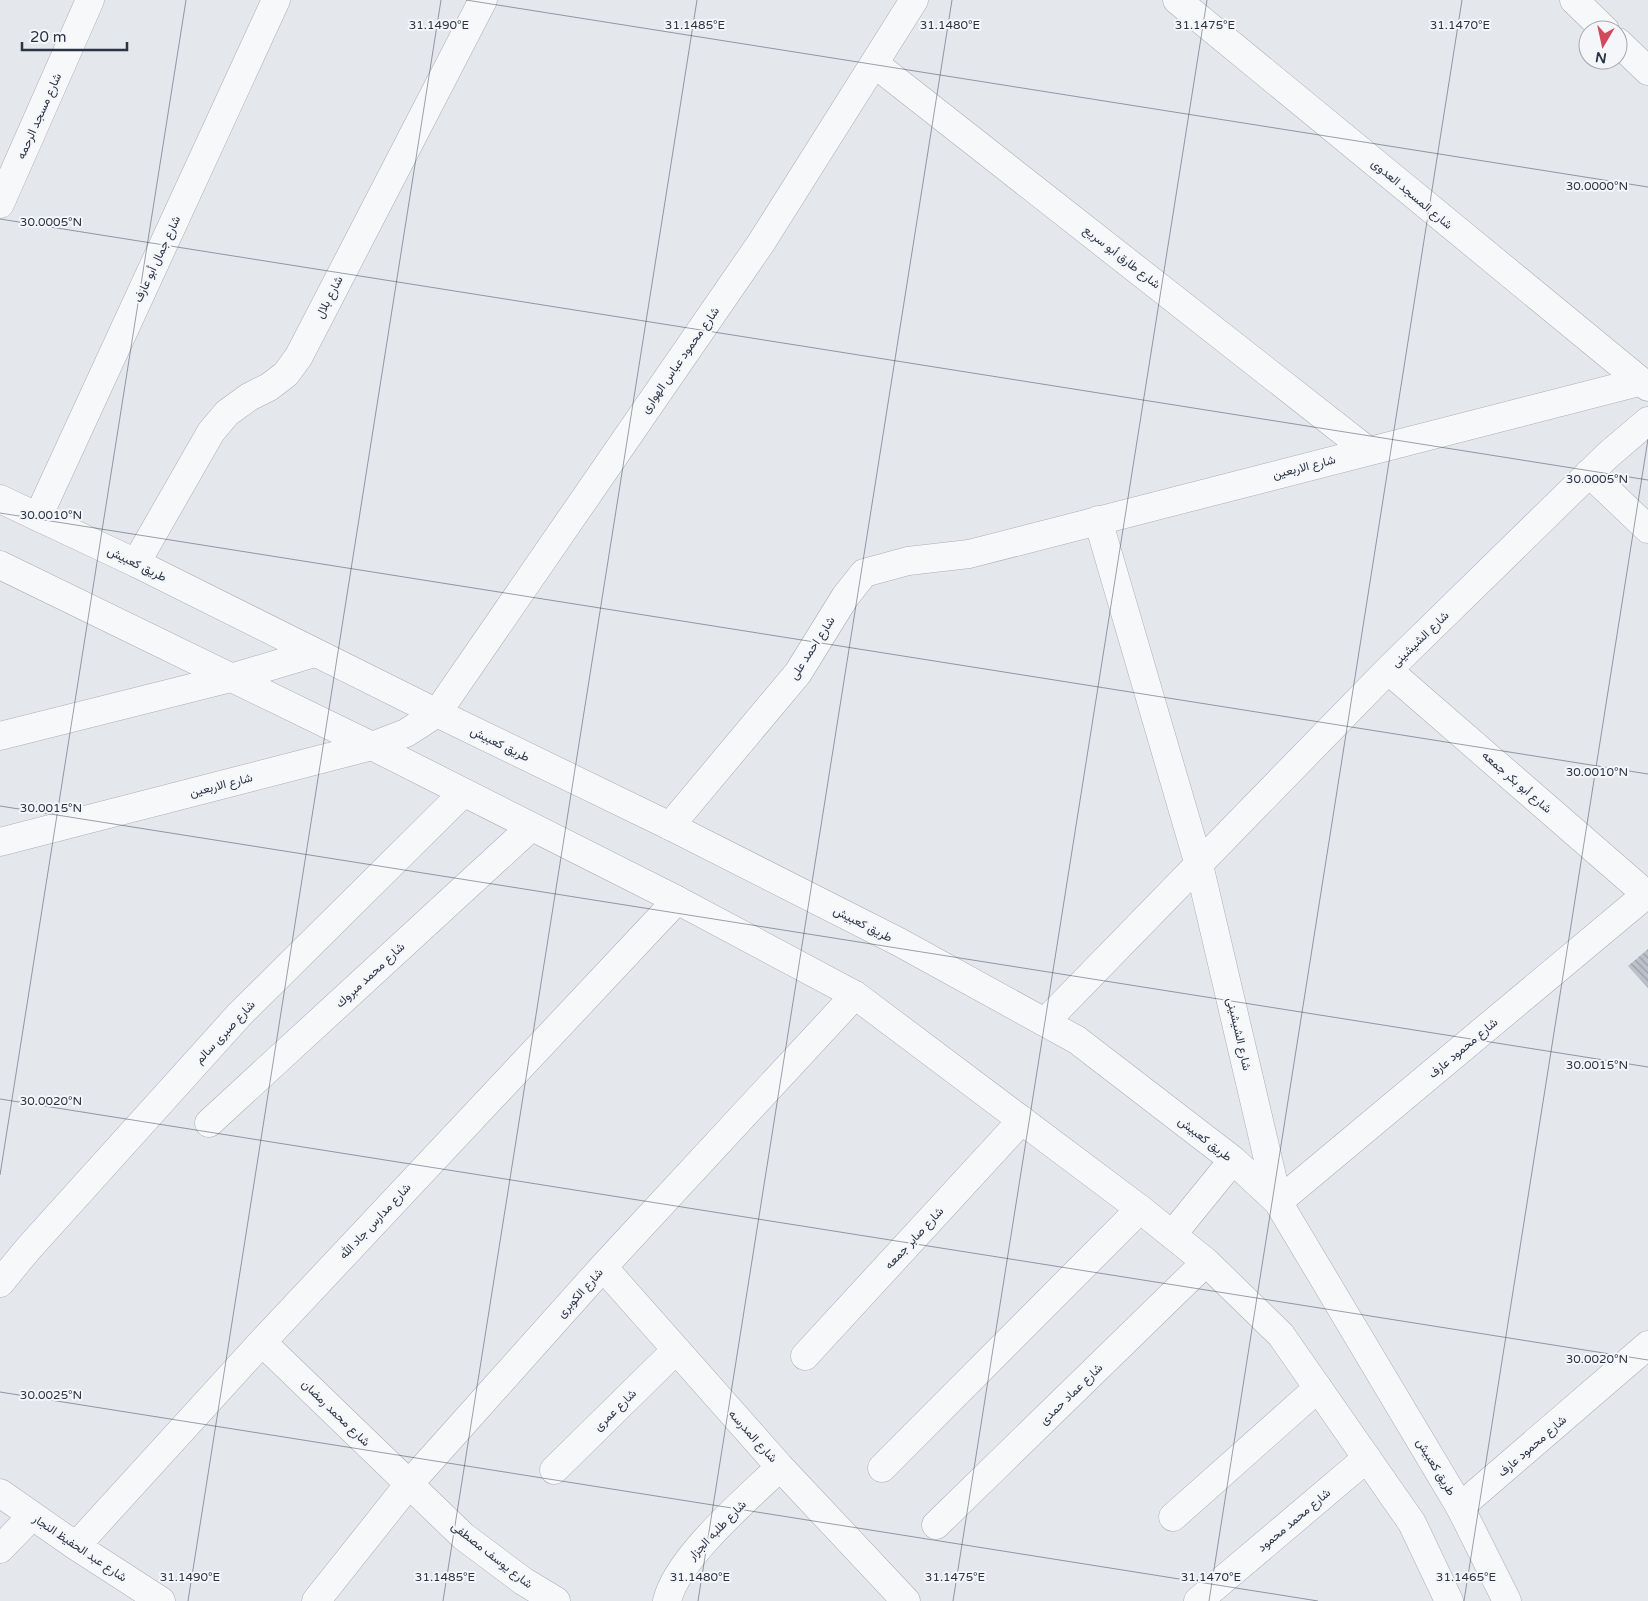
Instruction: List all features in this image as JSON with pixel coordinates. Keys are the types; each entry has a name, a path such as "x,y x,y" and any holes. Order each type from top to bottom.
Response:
{"street":[{"name":"شارع مسجد الرحمه","path":"0,204 90,0"},
{"name":"شارع جمال أبو عارف","path":"38,518 276,0"},
{"name":"شارع بلال","path":"136,563 210,432 227,412 249,397 269,387 286,374 299,356 483,0"},
{"name":"شارع محمود عباس الهوارى","path":"437,713 761,243 914,0"},
{"name":"شارع المسجد العدوى","path":"1177,0 1643,384"},
{"path":"1574,0 1595,20"},
{"path":"1628,52 1648,71"},
{"name":"شارع طارق أبو سريع","path":"875,64 1368,451"},
{"name":"شارع الاربعين","path":"969,554 1368,451 1643,384"},
{"name":"شارع الشيشينى","path":"1045,1022 1388,670 1627,437 1648,421"},
{"path":"1589,474 1648,529"},
{"name":"طريق كعبيش","path":"0,499 136,563 314,653 670,826 898,942 1078,1040 1233,1160 1278,1202 1460,1508 1507,1601"},
{"name":"شارع الشيشينى","path":"1098,520 1199,865 1278,1202"},
{"name":"شارع احمد على","path":"670,826 798,673 844,596 864,573 908,561 969,554"},
{"path":"0,565 372,746 677,900 855,995 1140,1209 1206,1262 1281,1335 1412,1523 1449,1601"},
{"path":"0,736 231,678 314,653"},
{"name":"شارع أبو بكر جمعه","path":"1388,670 1647,893"},
{"name":"شارع الاربعين","path":"0,842 372,746 406,733 437,713"},
{"name":"شارع صبرى سالم","path":"0,1283 239,1015 463,793"},
{"name":"شارع محمد مبروك","path":"209,1123 531,827"},
{"name":"شارع محمود عارف","path":"1278,1202 1647,893"},
{"name":"شارع مدارس جاد الله","path":"76,1546 262,1342 677,900"},
{"name":"شارع الكوبرى","path":"316,1601 409,1484 603,1267 855,995"},
{"name":"شارع صابر جمعه","path":"806,1356 1022,1120"},
{"path":"1172,1235 1233,1160"},
{"path":"882,1468 1140,1209"},
{"name":"شارع عماد حمدى","path":"936,1525 1206,1262"},
{"name":"شارع المدرسه","path":"603,1267 780,1466 906,1601"},
{"name":"شارع محمد رمضان","path":"262,1342 409,1484"},
{"name":"شارع محمود عارف","path":"1460,1508 1648,1345"},
{"name":"شارع عمرى","path":"554,1470 676,1350"},
{"path":"1173,1516 1318,1388"},
{"name":"شارع محمد محمود","path":"1198,1601 1367,1458"},
{"name":"شارع طلبه الجزار","path":"667,1601 669,1593 687,1560 780,1466"},
{"name":"شارع يوسف مصطفى","path":"409,1484 464,1536 523,1581 556,1601"},
{"name":"شارع عبد الحفيظ النجار","path":"0,1493 76,1546 142,1596"},
{"path":"0,1549 32,1516"}],"building":[{"path":"1648,949 1648,988 1628,966"}]}
